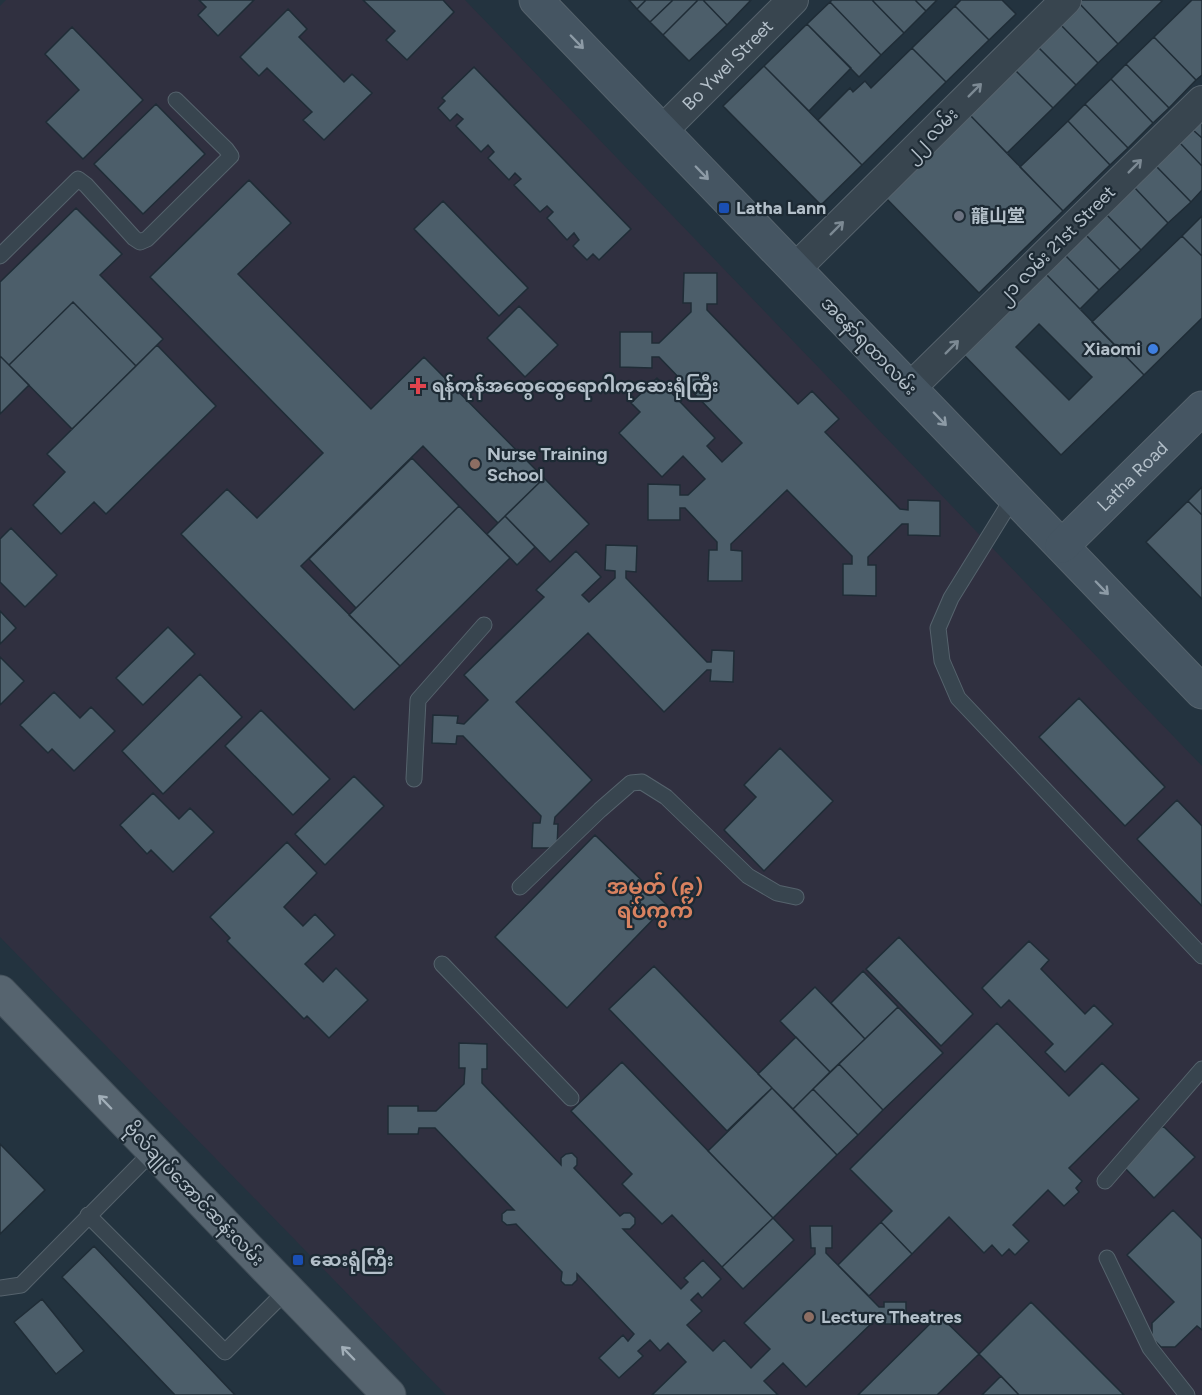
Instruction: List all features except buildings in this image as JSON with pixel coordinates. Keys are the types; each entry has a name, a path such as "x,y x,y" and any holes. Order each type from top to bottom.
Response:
{"main road":[{"name":"အနော်ရထာလမ်း","path":"536,0 1202,692"},
{"name":"Latha Road","path":"1062,546 1202,408"},
{"name":"ဗိုလ်ချုပ်အောင်ဆန်းလမ်း","path":"0,992 389,1395"}],"street":[{"name":"Bo Ywel Street","path":"662,131 793,0"},
{"name":"၂၂ လမ်း","path":"795,269 1066,0"},
{"name":"၂၁ လမ်း 21st Street","path":"910,388 1202,101"}],"lane":[{"path":"0,256 78,179 134,238 140,242 147,239 231,156 176,100"},
{"path":"1014,496 951,598 938,628 942,661 958,698 1202,956"},
{"path":"414,779 418,700 484,625"},
{"path":"520,887 631,783 642,782 666,797 748,876 777,894 796,897"},
{"path":"442,964 571,1098"},
{"path":"1105,1181 1202,1069"},
{"path":"0,1288 21,1285 153,1151"},
{"path":"88,1215 225,1352 288,1289"},
{"path":"1107,1258 1150,1348 1187,1395"}],"shaded area":[{"name":"ရန်ကုန်အထွေထွေရောဂါကုဆေးရုံကြီး","path":"6,0 465,0 1202,766 1202,1395 446,1395 0,937 0,6"}],"place":[{"name":"Latha Lann","path":"724,208"},
{"name":"龍山堂","path":"959,216"},
{"name":"Xiaomi","path":"1153,349"},
{"name":"ရန်ကုန်အထွေထွေရောဂါကုဆေးရုံကြီး","path":"418,386"},
{"name":"Nurse Training School","path":"475,464"},
{"name":"ဆေးရုံကြီး","path":"298,1260"},
{"name":"Lecture Theatres","path":"809,1317"}],"district":[{"name":"အမှတ် (၉) ရပ်ကွက်","path":"655,898"}]}
